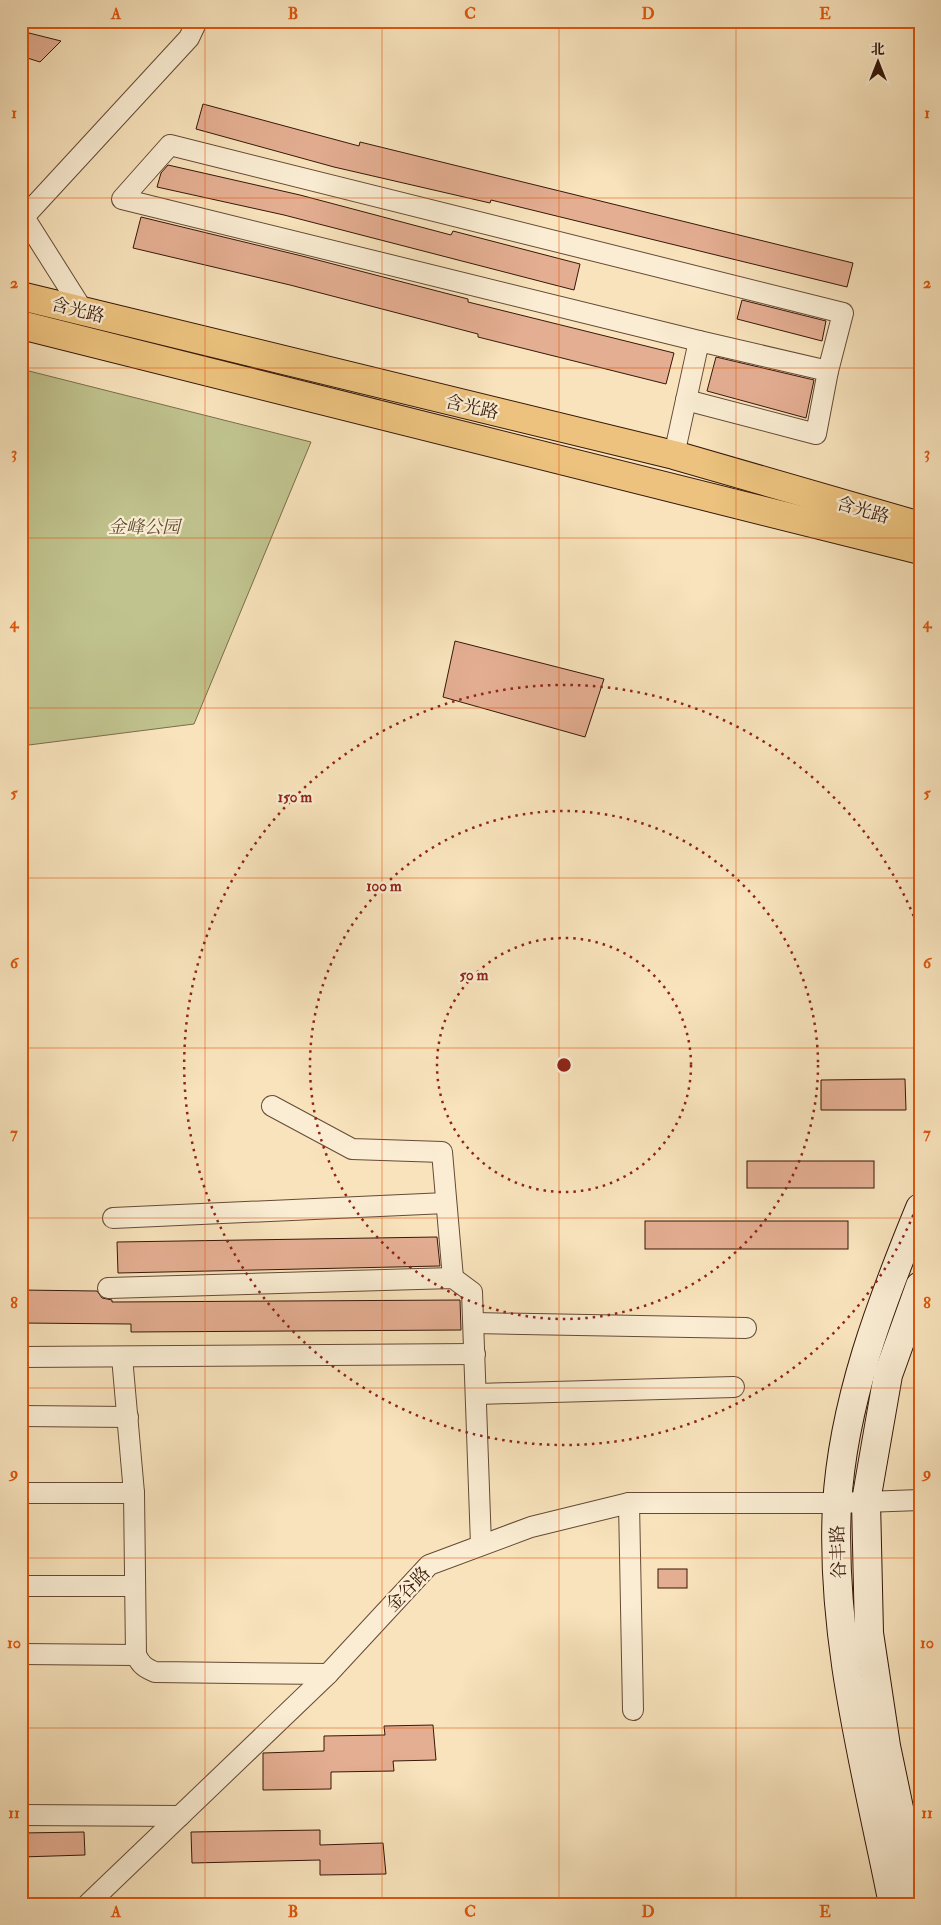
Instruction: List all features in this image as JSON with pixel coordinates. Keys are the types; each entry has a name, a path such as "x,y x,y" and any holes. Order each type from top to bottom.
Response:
{"main road":[{"name":"含光路","path":"21,296 674,455 920,526"},
{"name":"含光路","path":"21,325 920,550"}],"street":[{"path":"84,312 22,214 189,38 197,21"},
{"path":"686,400 816,434 828,371 844,313 170,145 122,199 828,371"},
{"path":"674,455 699,341"},
{"path":"272,1106 352,1149 442,1152 453,1278"},
{"path":"113,1218 446,1203"},
{"name":"谷丰路","path":"893,1904 847,1679 836,1546 838,1503 848,1425 868,1342 920,1208"},
{"path":"108,1288 453,1278 472,1292 481,1545"},
{"name":"谷丰路","path":"919,1904 916,1875 886,1746 869,1633 866,1501 888,1374 920,1286"},
{"path":"474,1323 746,1328"},
{"path":"21,1357 475,1354"},
{"path":"122,1357 134,1493 136,1654 143,1668 155,1672 328,1674"},
{"path":"476,1394 734,1388"},
{"path":"21,1416 128,1417"},
{"path":"21,1493 134,1493"},
{"name":"金谷路","path":"88,1904 328,1674 429,1564 531,1527 629,1503 838,1503 920,1500"},
{"path":"629,1503 633,1710"},
{"path":"21,1586 134,1586"},
{"path":"21,1654 136,1654"},
{"path":"21,1815 180,1816"}],"green space":[{"name":"金峰公园","path":"21,369 311,442 194,724 21,746"}],"building":[{"path":"21,31 61,41 40,62 21,56"},
{"path":"203,104 359,146 360,142 853,263 847,287 491,200 490,203 334,167 196,129"},
{"path":"168,165 300,195 451,235 453,231 580,264 574,290 284,215 157,187 161,173"},
{"path":"141,217 306,257 468,299 468,302 674,353 666,384 478,337 478,334 290,285 133,248"},
{"path":"742,300 826,321 822,341 737,319"},
{"path":"716,357 814,380 806,418 707,391"},
{"path":"455,641 604,679 585,737 443,697"},
{"path":"905,1079 906,1110 821,1110 821,1080"},
{"path":"747,1161 874,1161 874,1188 747,1188"},
{"path":"645,1221 848,1221 848,1249 645,1249"},
{"path":"437,1237 440,1266 118,1273 117,1242"},
{"path":"21,1290 97,1291 102,1298 112,1300 112,1302 460,1300 461,1330 131,1332 131,1324 21,1323"},
{"path":"658,1569 687,1569 687,1588 658,1588"},
{"path":"433,1725 436,1760 393,1761 394,1771 331,1772 331,1789 263,1790 263,1753 324,1751 324,1736 385,1735 384,1726"},
{"path":"320,1830 320,1845 383,1843 386,1874 320,1875 320,1860 192,1863 191,1832"},
{"path":"84,1832 85,1855 21,1857 21,1833"}]}
